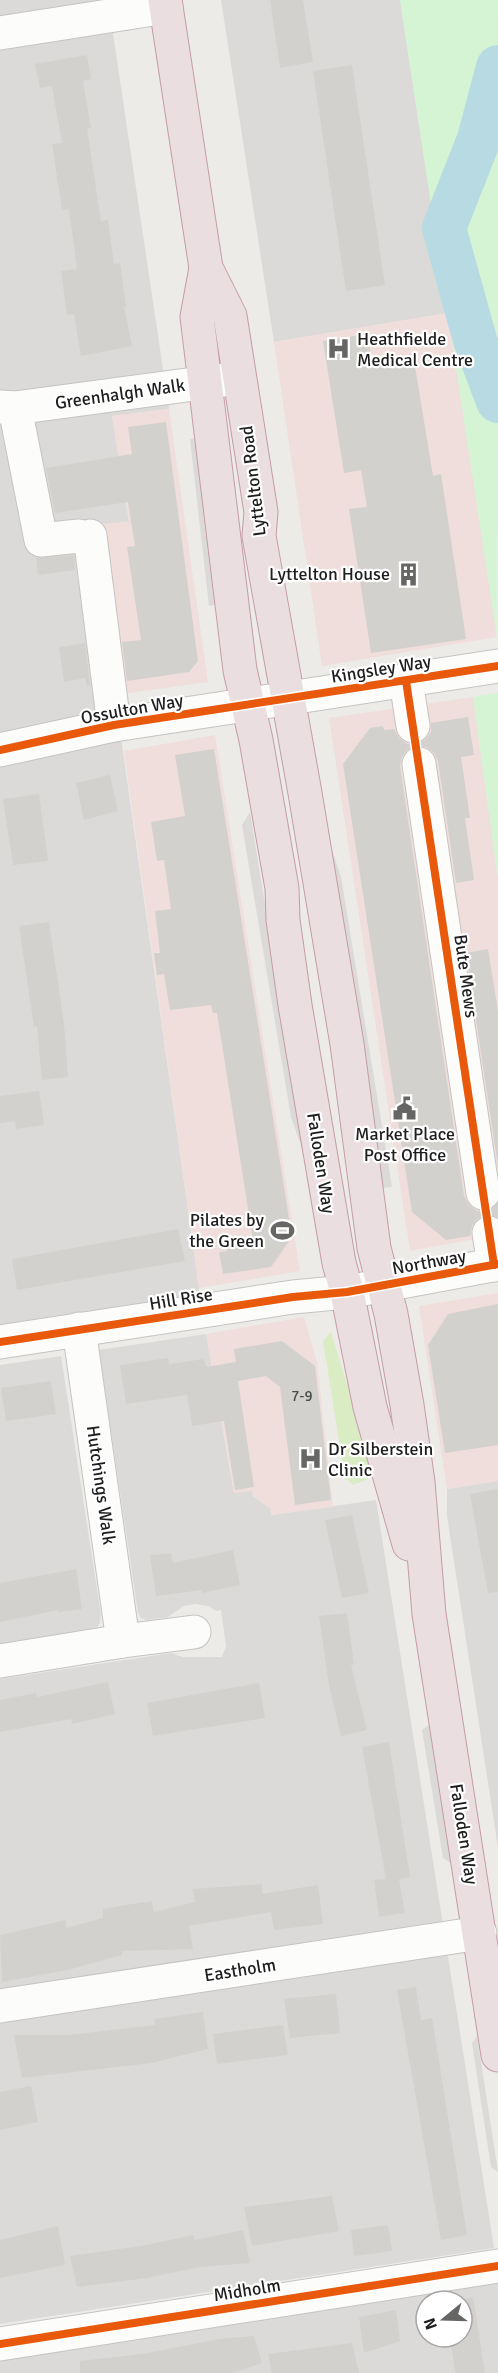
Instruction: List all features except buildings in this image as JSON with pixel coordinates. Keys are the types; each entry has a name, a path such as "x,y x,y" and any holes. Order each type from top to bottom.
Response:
{"highway":[{"name":"Lyttelton Road","path":"165,3 206,268 231,316 261,512 259,536 268,702"},
{"name":"Lyttelton Road","path":"206,268 197,317 240,670 268,702"},
{"name":"Falloden Way","path":"268,702 286,941 327,1202 339,1263 366,1288"},
{"name":"Falloden Way","path":"268,702 347,1044 374,1248 366,1288 370,1407 429,1614 498,2055"}],"street":[{"path":"0,33 165,3"},
{"name":"Greenhalgh Walk","path":"8,407 239,378"},
{"path":"8,407 41,540 84,536 114,725"},
{"name":"Kingsley Way","path":"268,702 498,666"},
{"path":"406,681 413,726"},
{"name":"Ossulton Way","path":"0,750 114,725 268,702"},
{"name":"Bute Mews","path":"419,764 483,1192"},
{"path":"489,1233 496,1265"},
{"name":"Northway","path":"366,1288 496,1265"},
{"name":"Hill Rise","path":"0,1342 366,1288"},
{"name":"Hutchings Walk","path":"79,1329 123,1641"},
{"path":"0,1661 194,1632"},
{"name":"Eastholm","path":"0,2006 480,1933"},
{"name":"Midholm","path":"0,2344 498,2266"}],"shaded area":[{"path":"0,0 108,0 169,409 112,416 129,522 94,525 115,695 203,1316 0,1346"},
{"path":"221,0 400,0 448,313 274,342"},
{"path":"448,313 497,637 322,666 274,342"},
{"path":"169,409 208,682 115,695 94,525 129,521 112,416"},
{"path":"199,438 219,604 209,606 190,439"},
{"path":"473,697 498,879 498,1235 410,1251 329,718"},
{"path":"215,735 300,1271 199,1288 124,751"},
{"path":"250,812 306,1160 291,1117 242,825"},
{"path":"325,829 341,877 392,1187 383,1188"},
{"path":"498,1293 498,1481 447,1489 419,1306"},
{"path":"304,1317 317,1362 333,1507 271,1515 271,1509 253,1496 252,1491 234,1493 206,1334"},
{"path":"206,1334 234,1493 252,1490 253,1496 271,1509 272,1515 376,1500 494,2248 0,2324 0,1679 171,1653 183,1657 222,1657 226,1646 221,1610 216,1611 208,1606 195,1604 184,1606 168,1617 146,1620 138,1613 99,1350"},
{"path":"61,1356 101,1615 100,1622 97,1628 89,1630 0,1644 0,1365"},
{"path":"498,1481 498,1848 447,1516 447,1489"},
{"path":"429,1725 451,1863 443,1858 422,1730"},
{"path":"477,2036 498,2172 491,2167 472,2043"},
{"path":"498,2283 498,2373 0,2373 0,2359 414,2296 414,2349 474,2349 474,2289 459,2289"}],"green space":[{"path":"400,0 498,0 497,637"},
{"path":"498,693 498,879 473,697"},
{"path":"331,1332 375,1476 353,1485 345,1478 323,1341"}],"waterway":[{"path":"498,67 479,139 444,228 475,340 498,401"}],"cycle path":[{"path":"0,750 114,725 498,666"},
{"path":"406,681 494,1265"},
{"path":"0,1342 293,1297 347,1292 498,1264"},
{"path":"0,2344 498,2266"}],"place":[{"name":"Heathfielde Medical Centre","path":"339,349"},
{"name":"Lyttelton House","path":"408,574"},
{"name":"Market Place Post Office","path":"405,1108"},
{"name":"Pilates by the Green","path":"282,1230"},
{"name":"Dr Silberstein Clinic","path":"310,1459"}]}
